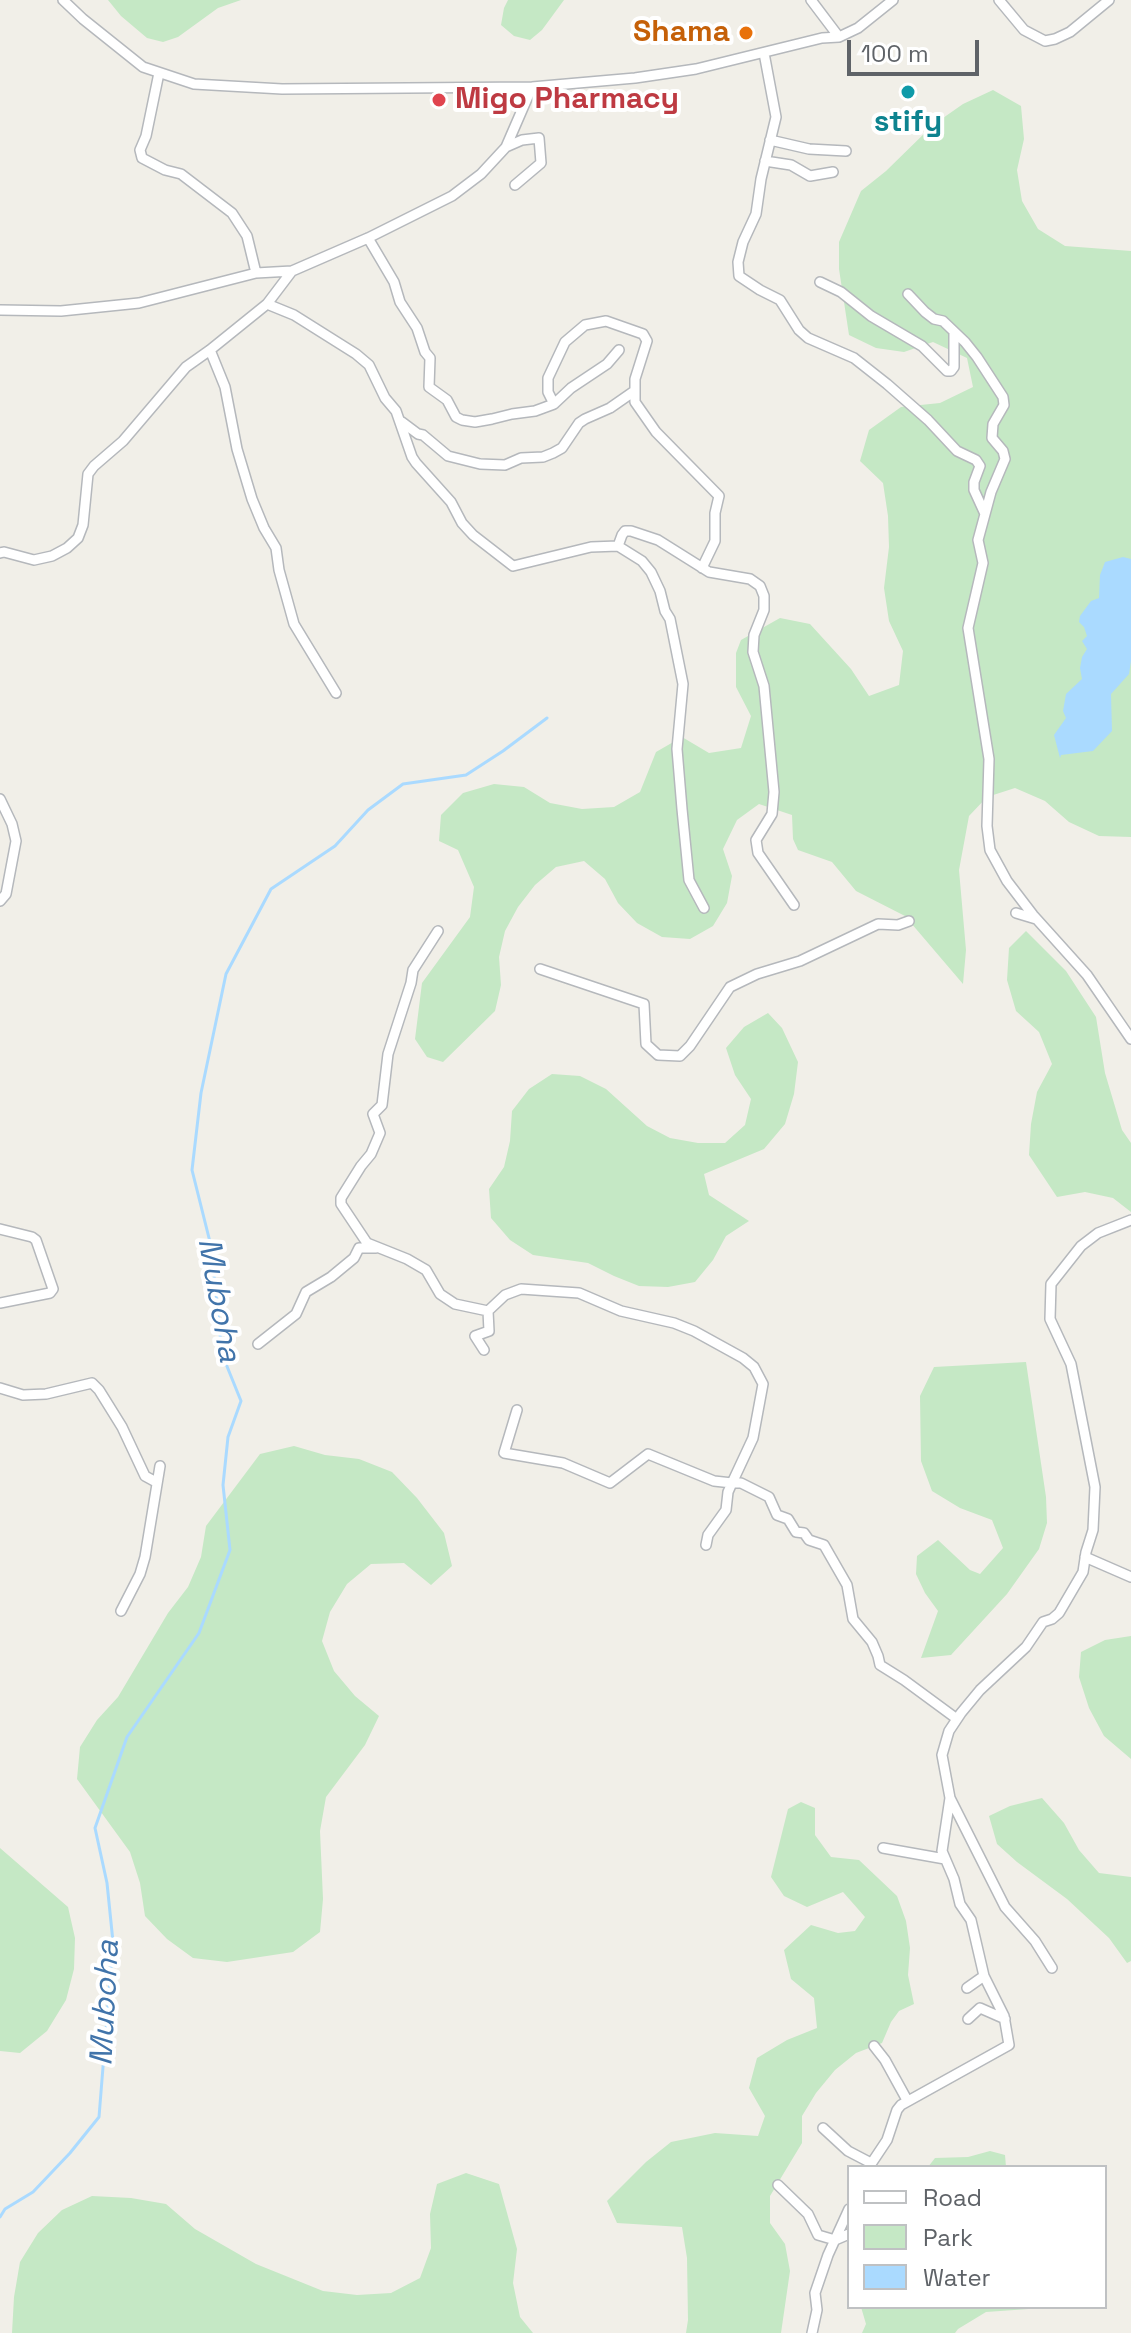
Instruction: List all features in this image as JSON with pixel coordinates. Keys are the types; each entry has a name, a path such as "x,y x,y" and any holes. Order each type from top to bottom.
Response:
{"street":[{"path":"63,0 143,67 194,84 282,89 532,87 665,74 822,38 839,37 858,28 893,0"},
{"path":"811,0 839,37"},
{"path":"999,0 1024,30 1045,41 1070,32 1109,0"},
{"path":"764,53 776,117 756,214 738,262 739,276 780,300 799,330 808,338 854,358 918,411 957,451 976,460 980,466 974,490 985,514"},
{"path":"159,73 146,136 140,150 142,158 181,174 232,213 247,236 256,273"},
{"path":"0,310 61,311 139,303 256,273 292,271 452,196 489,167 506,147 532,87"},
{"path":"506,147 522,140 539,138 541,163 515,185"},
{"path":"770,140 809,149 846,151"},
{"path":"765,161 791,165 810,176 833,172"},
{"path":"368,238 394,282 400,302 417,328 430,358 429,387 447,400 456,417 475,422 535,411 554,404 571,388 607,364 619,350"},
{"path":"0,553 34,560 52,556 78,538 83,525 88,474 94,466 123,441 186,367 267,304 292,271"},
{"path":"820,282 841,292 871,316 922,346 947,371 954,367 954,334"},
{"path":"908,294 925,312 943,321 965,342 1003,397 1004,405 993,424 992,438 1003,451 1005,459 978,540 983,563 968,628 989,759 987,826 990,850 1007,881 1036,919 1087,975 1131,1039"},
{"path":"267,304 294,315 369,365 385,398 396,411 412,457 451,502 462,523 513,566 591,547 618,546 642,561 651,572 670,619 683,684 677,749 689,880 704,908"},
{"path":"554,404 547,384 557,356 565,342 585,325 606,321 643,334 647,341 633,392 635,402 645,419 719,496 715,513 715,541 702,568"},
{"path":"210,350 225,387 237,449 252,499 276,548 294,624 336,693"},
{"path":"399,419 448,456 480,464 505,465 521,458 543,457 562,448 579,423 610,408 633,392"},
{"path":"618,546 625,531 631,531 658,540 702,568 717,574 750,579 760,586 764,610 754,635 753,652 764,686 774,792 772,814 756,840 758,853 794,905"},
{"path":"0,799 16,841 6,894 0,901"},
{"path":"1016,913 1036,919"},
{"path":"540,969 644,1004 646,1044 658,1055 680,1056 730,987 757,974 800,961 878,924 898,925 909,921"},
{"path":"438,931 413,970 388,1054 382,1105 373,1114 380,1133 371,1154 341,1198 341,1204 367,1243 426,1270 440,1294 455,1304 488,1311"},
{"path":"1052,1968 1035,1941 1005,1907 950,1798 942,1755 949,1731 957,1719 980,1690 1026,1647 1043,1622 1052,1619 1066,1605 1083,1572 1093,1530 1095,1487 1071,1364 1050,1319 1051,1284 1081,1246 1098,1233 1131,1220"},
{"path":"0,1229 36,1240 53,1289 50,1293 0,1303"},
{"path":"258,1344 296,1314 306,1292 354,1258 359,1248 383,1248"},
{"path":"484,1350 475,1336 489,1331 488,1311 505,1295 521,1289 579,1293 621,1311 674,1323 694,1331 754,1367 763,1384 753,1438 728,1492 726,1510 708,1535 706,1545"},
{"path":"0,1388 34,1395 92,1383 122,1427 145,1476 156,1482"},
{"path":"517,1410 504,1453 563,1463 610,1483 648,1454 714,1481 741,1483 769,1497 777,1515 788,1519 796,1532 804,1533 809,1540 824,1545 847,1585 853,1619 872,1642 880,1665 957,1719"},
{"path":"121,1611 145,1557 160,1466"},
{"path":"1085,1557 1131,1577"},
{"path":"823,2128 848,2151 870,2165 887,2140 897,2110 907,2100 1008,2047 1010,2042 1005,2019 984,1976 971,1920 960,1904 942,1851 950,1798"},
{"path":"883,1848 945,1859"},
{"path":"967,1988 984,1976"},
{"path":"968,2019 980,2008 1005,2019"},
{"path":"874,2046 907,2100"},
{"path":"778,2185 808,2214 818,2235 835,2240 847,2235"},
{"path":"812,2333 817,2310 815,2293 847,2213"}],"green space":[{"path":"108,0 241,0 218,8 178,37 163,42 147,38"},
{"path":"508,0 564,0 542,30 530,40 514,36 501,25"},
{"path":"993,90 1021,106 1024,139 1017,170 1022,201 1038,229 1065,246 1131,251 1131,837 1099,836 1069,822 1045,801 1015,788 987,797 969,816 959,870 966,950 963,984 905,916 856,891 832,862 798,850 793,839 792,815 759,804 737,820 723,849 732,876 727,903 713,926 690,939 662,937 637,923 618,903 605,879 584,861 556,867 535,885 505,931 499,957 501,985 495,1011 443,1062 427,1057 415,1039 422,983 470,917 474,887 458,850 439,841 441,815 463,793 494,784 524,787 550,803 582,809 614,807 640,792 656,752 682,737 709,753 741,748 751,716 736,687 736,653 741,640 780,618 810,624 851,669 869,696 899,685 903,651 889,621 884,588 889,547 883,483 860,461 869,430 901,407 940,403 973,387 967,358 933,342 904,352 876,348 849,335 839,269 839,242 861,191 933,125 963,104"},
{"path":"1026,931 1066,971 1096,1017 1105,1073 1122,1130 1131,1143 1131,1212 1113,1198 1085,1192 1057,1197 1029,1155 1037,1092 1052,1064 1039,1032 1016,1011 1007,980 1009,948"},
{"path":"768,1013 782,1028 798,1062 794,1094 785,1124 764,1149 704,1174 709,1195 749,1221 726,1236 713,1260 695,1282 668,1287 639,1286 588,1263 533,1255 510,1240 491,1218 489,1189 504,1167 512,1111 529,1089 552,1074 580,1076 606,1089 647,1126 670,1138 698,1143 725,1143 745,1125 751,1099 735,1075 726,1048 744,1027"},
{"path":"1026,1362 1046,1497 1047,1523 1039,1549 1007,1594 951,1655 921,1658 938,1611 916,1574 917,1556 938,1540 970,1570 980,1574 1003,1548 992,1520 960,1508 932,1491 921,1461 920,1396 934,1367"},
{"path":"294,1446 325,1455 359,1459 392,1472 444,1533 452,1566 431,1585 404,1563 371,1564 347,1584 330,1612 322,1641 334,1671 355,1696 379,1716 365,1745 326,1797 320,1831 323,1899 320,1932 293,1952 227,1962 193,1958 167,1939 145,1916 140,1883 130,1852 77,1779 80,1747 97,1720 118,1697 168,1613 188,1587 201,1557 206,1526 260,1454"},
{"path":"1131,1636 1131,1759 1104,1736 1089,1708 1079,1677 1081,1652 1105,1640"},
{"path":"1042,1798 1099,1873 1131,1877 1131,1961 1127,1963 1109,1938 1067,1899 997,1844 989,1816 1010,1806"},
{"path":"801,1802 815,1808 815,1835 831,1857 859,1860 897,1896 906,1921 910,1948 908,1975 914,2004 899,2011 882,2043 856,2053 835,2070 802,2116 802,2143 770,2196 770,2223 785,2244 790,2271 781,2333 686,2333 687,2258 682,2227 617,2223 607,2201 671,2142 715,2133 758,2136 765,2116 749,2088 757,2058 787,2040 817,2028 814,1998 791,1979 784,1950 811,1925 838,1933 855,1931 865,1917 843,1892 807,1907 784,1896 771,1877 788,1809"},
{"path":"0,1848 68,1907 75,1938 74,1969 66,2000 47,2031 20,2053 0,2051"},
{"path":"990,2151 1005,2155 1006,2165 930,2165 935,2158 968,2157"},
{"path":"466,2173 499,2184 517,2249 513,2283 520,2317 533,2333 12,2333 20,2262 38,2233 62,2210 92,2196 166,2204 195,2229 256,2264 323,2291 357,2295 391,2293 420,2278 431,2248 430,2214 437,2184"},
{"path":"862,2309 1029,2309 986,2312 955,2333 862,2333 866,2324"}],"water":[{"path":"1123,557 1131,559 1131,661 1129,674 1111,694 1112,731 1093,751 1061,755 1060,758 1054,735 1066,718 1063,711 1066,694 1082,679 1080,668 1087,649 1082,641 1087,636 1079,622 1080,616 1091,601 1099,598 1100,575 1105,562"}],"waterway":[{"name":"Muboha","path":"0,2217 5,2209 33,2192 99,2117 113,1942 107,1883 95,1828 127,1737 199,1633 230,1550 223,1485 228,1437 241,1401 222,1354 211,1246 192,1170 201,1093 226,974 271,889 335,846 368,810 403,784 466,775 547,718"}],"place":[{"name":"Shama","path":"746,33"},
{"name":"stify","path":"908,92"},
{"name":"Migo Pharmacy","path":"439,100"}]}
